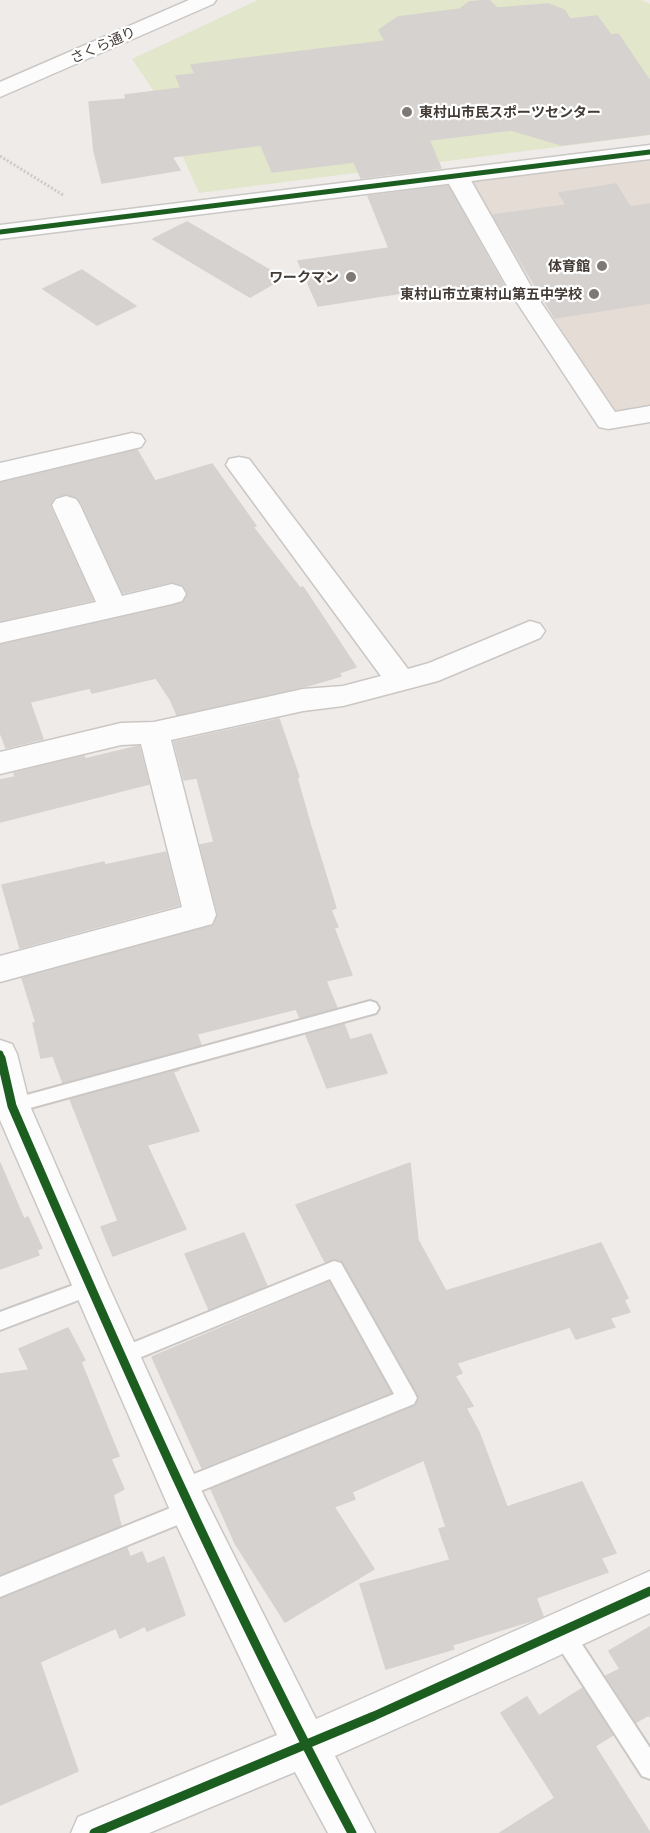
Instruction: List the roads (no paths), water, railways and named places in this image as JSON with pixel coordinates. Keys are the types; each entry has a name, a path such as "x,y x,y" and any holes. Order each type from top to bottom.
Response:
{"street":[{"name":"さくら通り","path":"0,90 206,0"},
{"path":"0,232 650,152"},
{"path":"457,177 524,295 608,421 650,414"},
{"path":"0,471 132,441"},
{"path":"239,465 401,681"},
{"path":"66,505 113,608"},
{"path":"0,633 172,594"},
{"path":"0,763 121,734 154,733 303,700 343,696 438,671 530,631"},
{"path":"0,969 200,915 154,733"},
{"path":"0,1054 10,1117 122,1356 185,1500 306,1747 352,1833"},
{"path":"94,1833 306,1747 562,1633 650,1591"}],"lane":[{"path":"10,1117 370,1008"},
{"path":"0,1587 407,1398 334,1269 122,1356"},
{"path":"0,1321 90,1287"},
{"path":"562,1633 650,1768"}],"place":[{"name":"東村山市民スポーツセンター","path":"407,112"},
{"name":"体育館","path":"602,266"},
{"name":"ワークマン","path":"351,277"},
{"name":"東村山市立東村山第五中学校","path":"594,294"}]}
